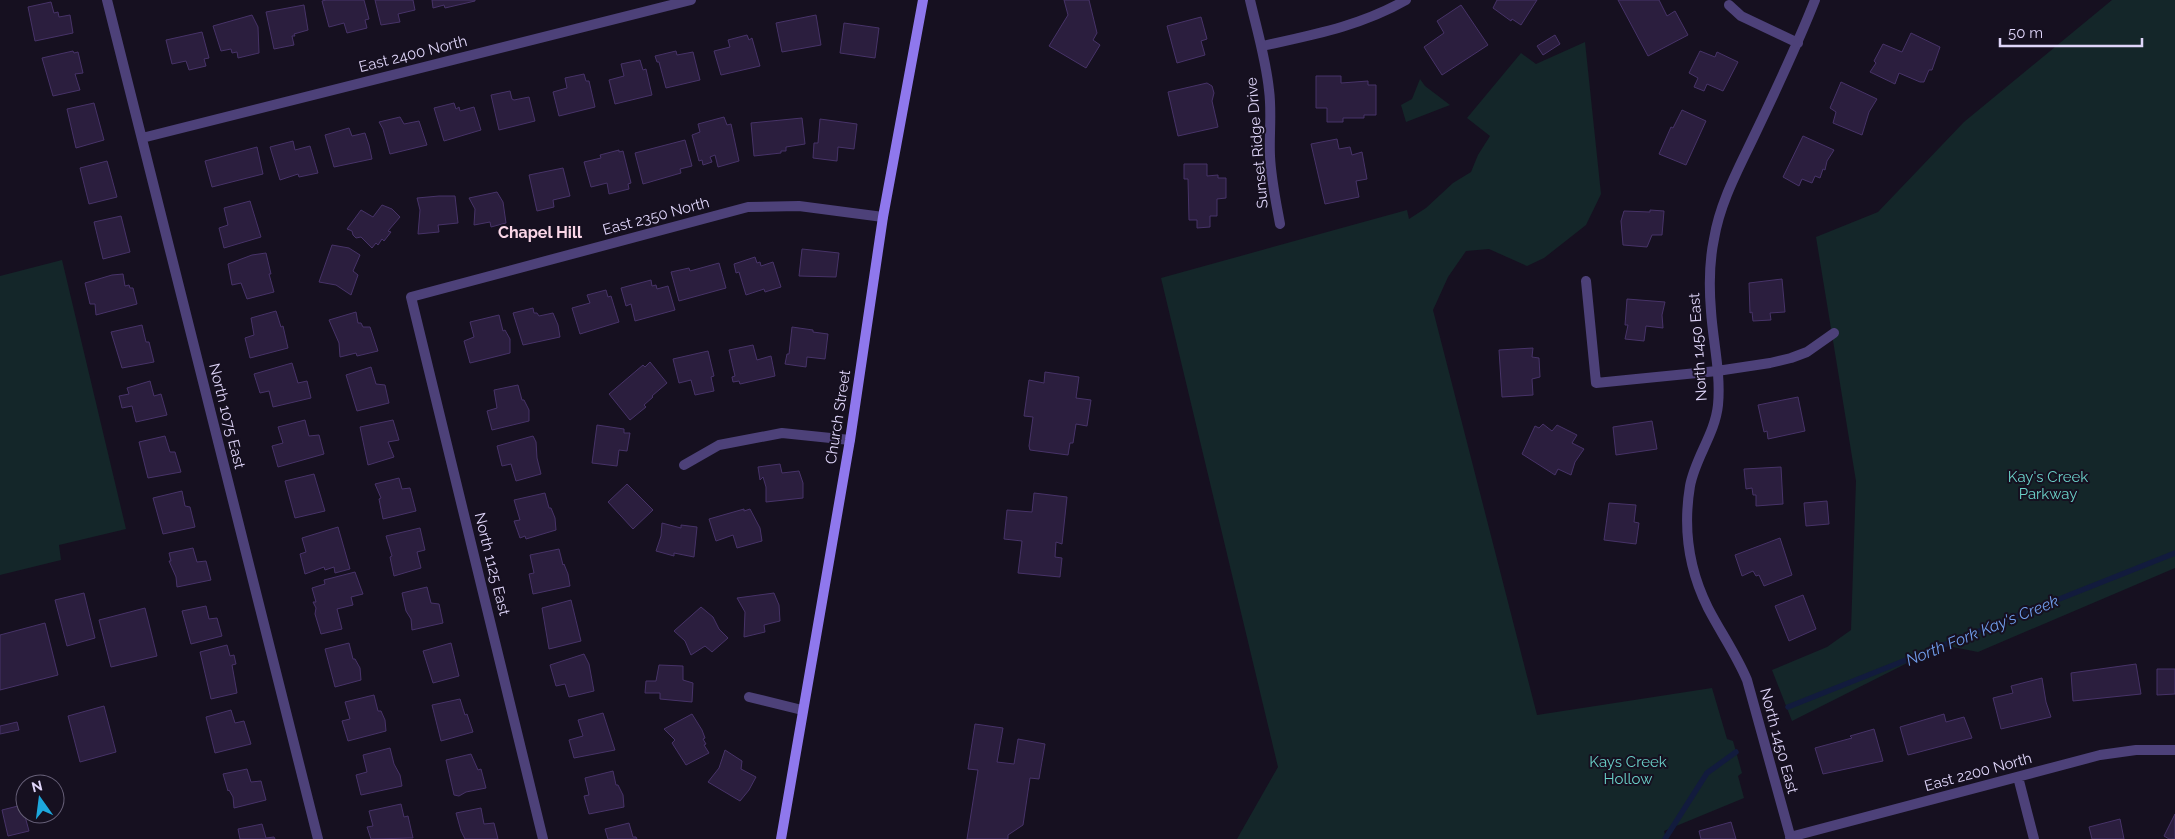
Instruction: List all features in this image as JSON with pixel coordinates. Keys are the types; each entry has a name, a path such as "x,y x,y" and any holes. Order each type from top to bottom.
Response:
{"street":[{"name":"North 1075 East","path":"107,0 318,839"},
{"name":"East 2400 North","path":"142,138 692,0"},
{"name":"Church Street","path":"781,839 850,440 883,218 923,0"},
{"name":"Sunset Ridge Drive","path":"1250,0 1262,46 1270,90 1272,116 1270,155 1273,190 1280,224"},
{"path":"1262,46 1344,26 1382,14 1406,0"},
{"name":"North 1450 East","path":"1790,838 1748,680 1737,656 1708,608 1695,578 1689,548 1687,519 1690,486 1697,461 1713,428 1718,406 1709,277 1714,238 1726,195 1798,44 1815,0"},
{"path":"1729,5 1741,16 1798,44"},
{"name":"East 2350 North","path":"410,297 748,207 798,206 883,218"},
{"path":"1586,281 1596,383 1717,371 1791,358 1807,352 1834,333"},
{"name":"North 1125 East","path":"410,297 543,839"},
{"path":"684,465 719,445 782,433 850,440"},
{"path":"749,697 802,710"},
{"name":"East 2200 North","path":"1790,838 2100,755 2136,750 2175,750"},
{"path":"2018,777 2034,839"}],"green space":[{"name":"Kay's Creek Parkway","path":"2112,0 2175,0 2175,568 1978,652 1943,645 1792,721 1772,670 1827,647 1851,630 1856,481 1816,237 1878,212 1964,122"},
{"name":"Kays Creek Hollow","path":"1585,42 1601,194 1586,225 1544,258 1527,266 1489,249 1466,251 1448,277 1433,310 1537,715 1712,688 1727,739 1733,741 1742,773 1738,776 1744,798 1664,831 1666,839 1237,839 1278,767 1161,278 1407,210 1409,219 1426,208 1453,183 1471,172 1478,155 1490,136 1467,118 1521,53 1536,64"},
{"path":"1420,79 1425,86 1450,105 1406,122 1401,105 1412,99"},
{"path":"62,260 126,529 59,545 61,560 0,575 0,276"}],"building":[{"path":"364,0 369,19 365,20 367,28 347,33 344,23 329,27 322,1"},
{"path":"375,0 413,0 415,10 398,14 400,22 381,25"},
{"path":"432,0 475,1 445,8 444,5 433,8"},
{"path":"1064,0 1089,0 1097,33 1093,40 1100,45 1086,68 1049,46 1068,15"},
{"path":"1497,0 1537,0 1521,25 1512,19 1511,21 1493,8"},
{"path":"1618,0 1659,0 1667,16 1675,11 1688,35 1648,56"},
{"path":"51,2 54,13 58,12 59,17 70,15 73,33 35,41 28,7"},
{"path":"304,5 308,30 292,36 294,45 274,49 266,12"},
{"path":"1461,5 1488,45 1442,75 1424,47 1444,33 1437,21"},
{"path":"252,15 258,27 259,53 238,58 237,52 232,53 231,49 221,51 213,26"},
{"path":"816,15 821,45 782,52 776,23"},
{"path":"1201,17 1207,39 1201,41 1205,55 1177,63 1167,26"},
{"path":"844,23 879,28 875,58 840,53"},
{"path":"202,32 209,58 204,59 206,66 189,70 186,61 172,64 166,40"},
{"path":"1911,33 1940,47 1932,70 1929,70 1924,82 1899,73 1895,84 1870,72 1876,63 1874,61 1883,44 1902,52"},
{"path":"747,35 749,40 752,38 760,66 721,75 714,51 730,47 728,40"},
{"path":"1555,35 1560,44 1543,55 1537,46"},
{"path":"73,51 74,53 78,52 83,73 75,74 80,90 53,96 42,58"},
{"path":"676,51 677,55 693,52 700,80 666,88 659,62 657,62 655,56"},
{"path":"1700,51 1715,57 1717,52 1738,62 1723,91 1707,84 1704,91 1694,87 1698,78 1689,73"},
{"path":"640,60 643,70 646,69 652,95 615,104 609,80 624,76 621,64"},
{"path":"584,74 586,81 589,81 595,107 559,116 553,92 567,88 565,78"},
{"path":"1316,76 1341,76 1341,83 1368,81 1368,85 1376,85 1376,115 1364,115 1364,118 1343,118 1343,122 1327,122 1327,108 1316,108"},
{"path":"1841,82 1877,99 1869,112 1862,135 1833,123 1836,112 1830,108"},
{"path":"1207,83 1212,86 1214,93 1212,101 1218,127 1178,136 1168,92"},
{"path":"510,91 514,100 529,97 535,121 499,130 491,95"},
{"path":"94,103 104,140 76,148 67,109"},
{"path":"454,103 456,109 459,107 460,111 474,107 481,130 444,141 434,108"},
{"path":"1682,110 1706,121 1686,165 1659,154 1671,127 1673,128"},
{"path":"400,117 404,124 419,121 427,145 390,154 383,129 379,122"},
{"path":"724,117 727,125 731,124 739,161 718,167 715,155 710,157 712,162 703,165 702,160 699,161 692,135 700,132 698,124"},
{"path":"802,118 805,144 786,147 786,151 781,151 781,153 754,156 751,123"},
{"path":"820,119 857,124 854,149 838,147 837,161 813,158 814,143 818,143"},
{"path":"349,128 352,136 365,133 372,159 334,167 325,135"},
{"path":"1803,136 1834,150 1820,178 1815,176 1812,183 1802,179 1799,186 1783,177"},
{"path":"1337,139 1339,149 1350,147 1352,155 1362,152 1367,179 1356,181 1359,197 1325,204 1311,144"},
{"path":"685,140 692,166 680,169 681,173 643,184 635,153"},
{"path":"293,141 295,150 310,146 318,173 299,177 298,174 280,180 270,147"},
{"path":"257,147 263,174 212,187 205,161"},
{"path":"619,150 619,152 623,151 631,183 628,184 629,189 609,194 607,183 591,187 584,162 601,158 600,155"},
{"path":"107,161 117,197 89,204 80,168"},
{"path":"1184,164 1207,164 1207,176 1218,175 1218,178 1226,178 1226,198 1217,199 1217,216 1210,216 1210,227 1197,228 1197,220 1189,220 1188,179 1184,179"},
{"path":"563,168 570,196 553,200 554,207 537,211 529,175"},
{"path":"497,192 503,202 506,223 491,227 490,222 474,225 475,209 469,198"},
{"path":"455,196 458,223 438,225 439,232 418,234 420,210 417,198"},
{"path":"250,201 261,237 224,248 219,228 228,225 224,208"},
{"path":"382,205 392,209 400,217 388,231 391,232 384,241 382,239 378,245 376,243 372,248 361,237 356,238 352,231 347,229 361,210 373,217"},
{"path":"1650,210 1664,211 1662,235 1652,235 1647,247 1623,245 1621,221 1624,211 1650,212"},
{"path":"121,216 130,252 103,259 94,222"},
{"path":"332,245 349,248 360,255 353,271 358,275 351,295 336,285 319,282"},
{"path":"802,249 839,253 836,277 799,276"},
{"path":"266,253 274,292 247,299 241,283 232,285 228,264 252,255"},
{"path":"755,257 757,263 760,262 761,266 773,262 781,287 765,292 764,289 746,295 739,272 736,273 734,264"},
{"path":"719,263 726,288 679,301 671,272 689,268 690,271"},
{"path":"123,274 125,286 129,285 130,288 133,288 137,304 96,315 95,304 90,304 85,283 112,275"},
{"path":"1782,279 1785,312 1770,313 1771,320 1753,321 1752,312 1750,313 1749,283"},
{"path":"651,280 652,286 656,285 657,289 668,286 675,310 635,321 631,304 626,306 621,288"},
{"path":"606,290 608,297 611,296 619,322 580,334 572,308 590,303 587,295"},
{"path":"1627,299 1665,302 1662,315 1663,328 1646,326 1644,341 1625,339 1628,325 1625,325"},
{"path":"533,308 534,313 537,313 539,316 553,313 560,337 523,345 513,313"},
{"path":"276,311 281,327 283,326 288,348 250,358 245,338 254,335 251,318"},
{"path":"356,312 358,323 361,323 363,327 370,327 378,351 357,356 356,353 340,357 339,343 329,320"},
{"path":"499,315 503,331 505,330 510,339 510,353 470,363 464,341 474,337 470,322"},
{"path":"142,325 154,362 122,368 111,332"},
{"path":"792,327 828,334 825,359 807,357 806,367 785,364 787,354 789,354"},
{"path":"753,345 757,360 771,356 775,376 740,384 739,381 733,382 732,377 735,376 729,350"},
{"path":"1533,348 1532,357 1539,358 1540,377 1532,379 1533,395 1502,397 1499,350"},
{"path":"708,351 714,376 711,377 714,391 695,395 691,380 679,383 673,359"},
{"path":"650,362 667,383 644,405 646,407 630,420 609,394 643,365 645,367"},
{"path":"292,363 298,383 307,381 311,398 273,407 269,391 260,393 254,374"},
{"path":"371,367 376,384 385,385 389,403 357,411 346,375"},
{"path":"1045,372 1079,377 1076,398 1091,400 1087,426 1076,424 1073,443 1070,443 1068,455 1030,450 1033,417 1024,416 1029,380 1044,383"},
{"path":"150,381 154,396 161,394 167,415 136,422 132,406 122,408 119,396 129,394 127,388"},
{"path":"518,385 522,400 524,400 529,410 529,421 492,430 487,411 497,408 494,390"},
{"path":"1798,397 1805,431 1768,439 1767,431 1764,432 1758,405"},
{"path":"305,420 309,436 319,435 324,454 278,467 272,446 283,443 278,427"},
{"path":"393,420 399,440 388,442 394,457 368,465 360,427"},
{"path":"1652,421 1657,449 1616,455 1613,427"},
{"path":"1543,424 1552,431 1557,425 1577,435 1572,443 1584,449 1575,462 1571,475 1558,469 1555,475 1522,454 1535,426 1539,428"},
{"path":"597,425 624,429 624,433 630,433 627,451 619,450 617,466 592,463"},
{"path":"165,436 170,452 175,452 181,472 148,478 139,442"},
{"path":"533,436 536,442 541,474 516,481 511,464 502,466 497,446"},
{"path":"780,464 782,473 799,471 803,483 803,498 766,502 766,487 763,477 760,480 758,467"},
{"path":"1781,467 1783,504 1756,506 1756,495 1753,495 1752,488 1746,489 1744,469"},
{"path":"314,474 325,511 295,518 285,481"},
{"path":"399,478 402,489 410,488 416,511 383,519 379,499 381,498 375,484"},
{"path":"627,484 653,510 633,529 608,502"},
{"path":"182,491 185,506 190,507 195,527 163,534 153,498"},
{"path":"545,493 549,508 551,508 555,518 556,530 526,539 525,536 520,538 514,521 520,520 514,500"},
{"path":"1034,493 1067,497 1062,544 1056,542 1055,557 1062,558 1060,577 1018,573 1022,541 1004,539 1007,510 1032,512"},
{"path":"1827,501 1829,524 1806,526 1804,503"},
{"path":"1609,503 1636,505 1634,522 1639,523 1636,544 1604,540"},
{"path":"744,509 744,511 750,509 760,528 762,541 737,548 733,535 716,541 709,519"},
{"path":"662,523 681,528 681,525 697,527 694,557 674,553 674,556 656,551 661,536"},
{"path":"338,527 350,569 335,573 334,567 325,570 324,567 305,574 300,554 306,552 302,538"},
{"path":"420,528 425,550 417,552 421,568 394,576 390,557 392,556 386,536"},
{"path":"1780,538 1792,575 1764,586 1759,575 1756,576 1753,571 1742,576 1735,555"},
{"path":"193,548 197,562 206,561 211,580 177,587 176,577 169,561 171,561 169,553"},
{"path":"559,549 563,565 568,574 570,586 533,594 529,574 534,573 530,555"},
{"path":"355,572 363,594 351,597 353,605 337,609 342,629 321,634 315,614 316,608 313,602 316,602 312,588 325,584 324,580"},
{"path":"427,587 431,603 439,604 443,623 412,630 411,619 406,611 402,593"},
{"path":"84,593 95,638 67,646 55,600"},
{"path":"774,593 779,605 780,621 764,625 765,632 744,637 745,612 737,598"},
{"path":"1803,595 1816,629 1789,641 1775,606"},
{"path":"571,600 581,641 549,649 542,608"},
{"path":"206,606 209,619 217,618 222,636 191,644 182,611"},
{"path":"701,607 713,617 719,629 728,638 712,652 705,646 691,655 685,641 674,631"},
{"path":"145,608 157,656 111,667 99,620"},
{"path":"45,623 58,675 0,690 0,635"},
{"path":"349,643 353,659 355,659 360,668 361,680 335,687 325,649"},
{"path":"451,643 459,676 433,683 423,651"},
{"path":"227,645 230,656 234,655 236,664 232,665 237,693 211,699 200,652"},
{"path":"584,654 589,664 594,691 569,697 565,684 556,686 550,665"},
{"path":"2136,664 2141,694 2073,701 2071,673"},
{"path":"659,665 683,666 683,680 693,683 692,702 660,699 660,693 645,693 646,681 656,681"},
{"path":"2157,669 2175,669 2175,694 2157,695"},
{"path":"2042,678 2051,717 2001,729 1993,698 2013,693 2011,686"},
{"path":"374,695 378,711 381,711 385,720 386,731 348,741 342,721 350,719 345,702"},
{"path":"460,699 473,732 441,741 432,705"},
{"path":"104,706 116,752 80,762 68,716"},
{"path":"231,710 235,723 244,721 251,744 215,753 206,717"},
{"path":"603,713 615,750 574,758 569,740 583,736 578,720"},
{"path":"692,714 702,730 705,738 703,739 706,744 704,745 709,753 686,765 672,743 675,740 664,729"},
{"path":"1944,714 1946,722 1964,717 1972,738 1908,755 1900,727"},
{"path":"17,722 19,730 0,734 0,726"},
{"path":"975,724 1003,728 997,762 1014,764 1018,739 1045,744 1039,779 1030,778 1023,825 1008,835 1008,839 967,839 978,770 968,769"},
{"path":"1874,729 1883,761 1823,774 1815,748 1852,738 1850,736"},
{"path":"390,748 402,786 361,795 356,775 367,772 363,755"},
{"path":"725,750 742,761 741,769 756,777 740,801 708,782 719,768"},
{"path":"471,754 478,770 481,769 486,788 466,792 459,796 454,795 446,760"},
{"path":"247,769 251,782 261,781 266,800 234,808 233,797 228,791 223,774"},
{"path":"613,771 616,785 618,785 623,795 624,807 589,814 584,796 589,795 585,778"},
{"path":"401,804 404,817 408,816 413,838 371,839 367,827 373,826 369,811"},
{"path":"15,807 15,824 27,824 29,831 8,836 2,810"},
{"path":"481,808 484,824 494,823 498,839 465,839 456,813"},
{"path":"2175,814 2175,839 2169,839 2164,836"},
{"path":"2120,819 2124,839 2092,839 2089,827"},
{"path":"1731,822 1736,839 1701,839 1699,831"},
{"path":"629,823 633,837 637,839 608,839 605,829"},
{"path":"262,824 266,838 274,837 275,839 240,839 238,829"}],"waterway":[{"name":"North Fork Kay's Creek","path":"1788,707 2175,553"},
{"name":"North Fork Kay's Creek","path":"1665,839 1707,773 1736,752"}],"district":[{"name":"Chapel Hill","path":"540,232"}]}
